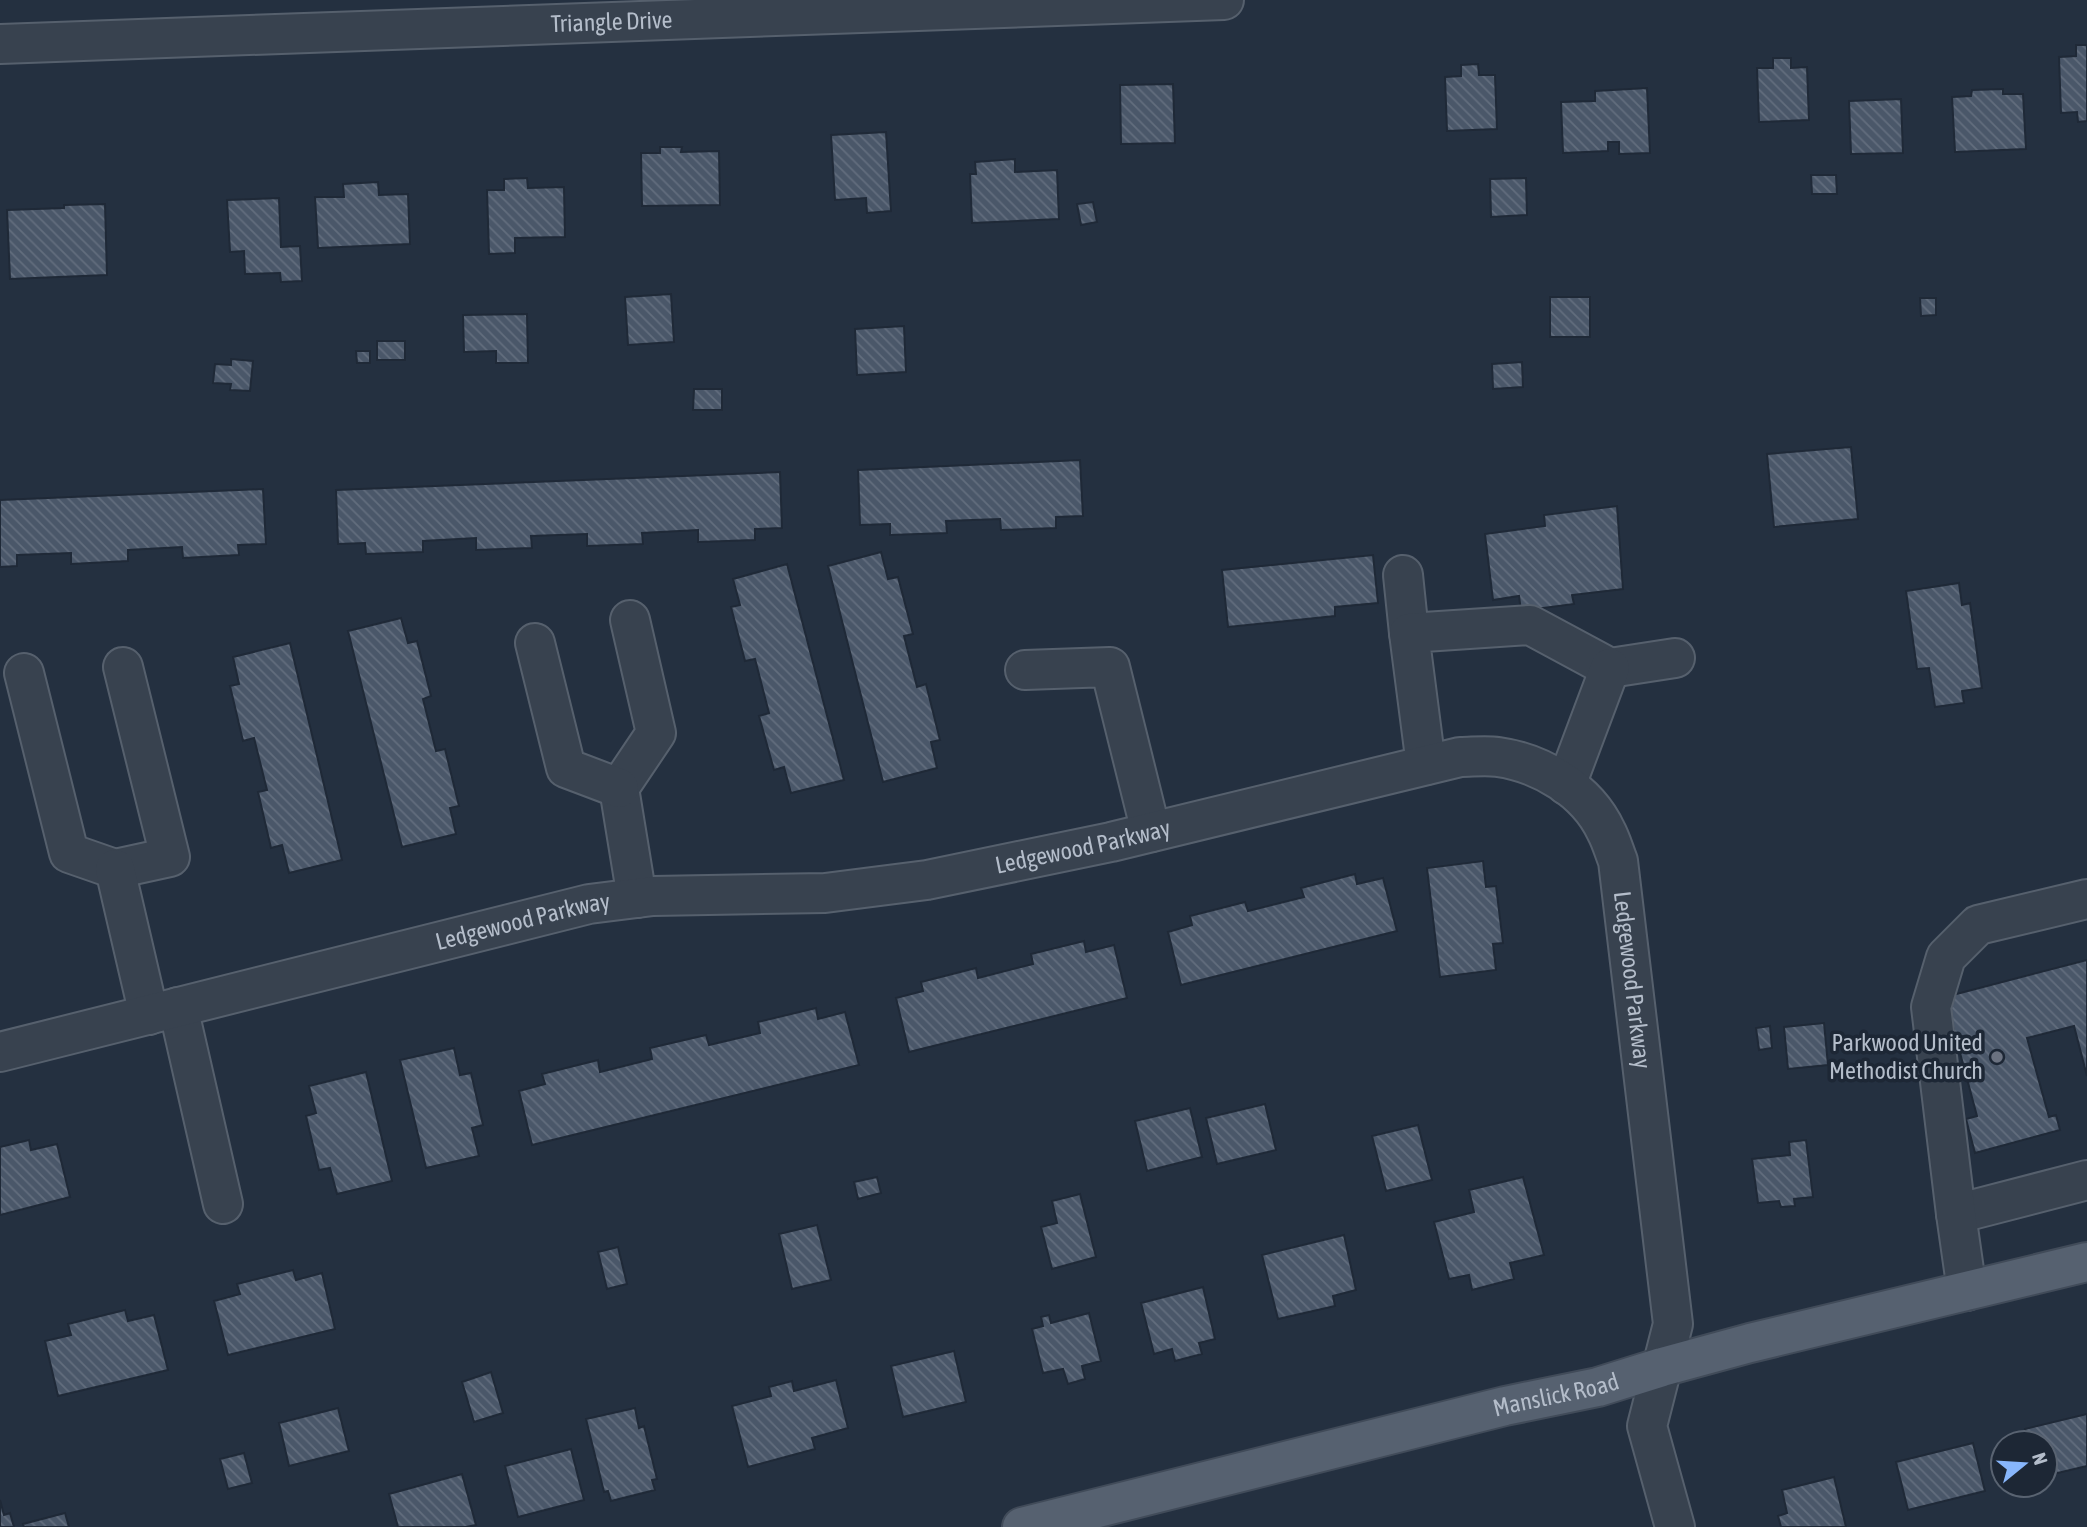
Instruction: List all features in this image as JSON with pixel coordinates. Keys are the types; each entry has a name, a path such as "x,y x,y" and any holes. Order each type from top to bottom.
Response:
{"main road":[{"name":"Manslick Road","path":"1022,1527 1505,1406 1598,1387 1750,1343 2087,1262"}],"street":[{"name":"Triangle Drive","path":"0,44 1224,0"},
{"path":"1403,575 1426,765"},
{"path":"629,620 656,733 619,788 637,898"},
{"path":"1409,633 1530,625 1610,668 1675,658"},
{"path":"535,643 566,768 619,788"},
{"path":"24,673 69,853 115,869 170,857 123,667"},
{"path":"1025,670 1110,667 1151,832"},
{"path":"1566,785 1610,668"},
{"name":"Ledgewood Parkway","path":"0,1052 589,904 653,896 838,892 927,880 1151,832 1460,757 1496,757 1525,763 1551,775 1586,800 1605,828 1618,861 1673,1324 1647,1426 1675,1527"},
{"path":"115,869 163,1011 223,1204"},
{"path":"1967,1292 1931,1007 1946,957 1978,925 2087,899"},
{"path":"1956,1214 2087,1181"}],"building":[{"path":"2076,45 2087,45 2087,121 2078,122 2077,112 2061,113 2059,57 2076,56"},
{"path":"1773,58 1791,58 1791,68 1807,67 1809,120 1759,122 1757,68 1773,68"},
{"path":"1478,64 1479,75 1495,75 1497,129 1447,131 1445,77 1461,76 1461,65"},
{"path":"1173,84 1175,143 1121,144 1120,85"},
{"path":"1647,88 1650,153 1619,154 1619,142 1608,142 1608,151 1563,153 1561,102 1595,101 1595,91"},
{"path":"2003,89 2003,94 2023,94 2026,149 1955,152 1952,97 1971,96 1972,90"},
{"path":"1901,99 1903,153 1851,154 1849,101"},
{"path":"886,132 891,211 867,213 866,198 835,200 831,135"},
{"path":"660,147 682,147 681,152 719,151 720,205 642,206 641,153 660,153"},
{"path":"1015,159 1015,172 1057,170 1059,219 972,223 970,174 976,174 975,162"},
{"path":"1811,175 1836,175 1837,194 1812,194"},
{"path":"527,178 528,188 564,187 565,237 515,238 515,253 489,254 487,190 504,190 504,179"},
{"path":"1526,178 1527,215 1491,217 1490,179"},
{"path":"378,182 379,195 408,194 410,244 318,248 315,197 344,197 343,184"},
{"path":"279,198 281,247 300,246 302,281 281,282 280,273 245,274 244,251 230,252 227,200"},
{"path":"1093,202 1097,222 1081,225 1077,204"},
{"path":"105,204 107,275 10,279 7,210"},
{"path":"671,294 674,342 628,345 625,297"},
{"path":"1550,297 1590,297 1590,337 1550,337"},
{"path":"1920,298 1936,298 1936,315 1921,316"},
{"path":"527,314 528,363 496,363 496,351 464,352 463,315"},
{"path":"904,326 906,372 857,375 855,329"},
{"path":"377,341 405,341 405,360 377,360"},
{"path":"356,351 370,351 370,363 357,363"},
{"path":"231,359 253,361 250,391 230,390 231,384 213,383 215,364 231,365"},
{"path":"1522,362 1523,387 1493,389 1492,364"},
{"path":"694,389 722,389 722,410 693,410"},
{"path":"1851,447 1858,519 1774,527 1767,454"},
{"path":"1080,460 1083,516 1056,517 1056,528 1001,530 1000,519 946,521 947,533 890,535 890,524 860,525 858,470"},
{"path":"780,472 782,528 755,529 755,540 698,542 698,530 642,533 643,544 587,546 587,534 531,536 532,548 476,550 476,538 423,541 423,552 366,554 365,543 338,544 336,490"},
{"path":"263,489 266,544 238,545 239,555 183,558 182,547 128,550 128,561 71,564 71,553 17,555 17,566 0,567 0,500"},
{"path":"1617,506 1623,589 1572,595 1574,604 1521,611 1519,596 1493,600 1485,534 1545,526 1544,515"},
{"path":"881,552 888,579 898,577 913,634 904,636 917,687 926,684 940,740 931,742 937,768 883,782 828,566"},
{"path":"1373,555 1378,603 1335,607 1335,616 1228,627 1222,570"},
{"path":"787,564 844,780 791,793 784,767 774,770 759,716 769,713 755,659 745,661 731,607 740,605 733,579"},
{"path":"1959,583 1962,605 1970,603 1982,688 1962,691 1964,703 1935,707 1929,668 1917,669 1906,591"},
{"path":"401,618 408,643 417,641 431,696 423,699 436,751 445,749 459,806 450,808 456,834 402,847 348,631"},
{"path":"290,643 342,860 289,873 282,845 271,848 258,792 267,790 254,738 243,741 230,686 239,684 233,657"},
{"path":"1483,861 1486,887 1496,886 1503,943 1493,944 1496,970 1440,977 1427,868"},
{"path":"1355,874 1357,884 1383,878 1397,931 1181,985 1168,932 1192,925 1190,916 1245,902 1248,911 1304,897 1301,888"},
{"path":"1084,941 1086,952 1114,945 1127,998 909,1052 896,998 923,991 921,982 976,968 978,978 1033,964 1031,954"},
{"name":"Parkwood United Methodist Church","path":"2087,960 2087,1076 2074,1026 2027,1038 2049,1117 2056,1115 2060,1130 1975,1153 1966,1119 1977,1116 1945,997"},
{"path":"816,1008 818,1019 845,1012 859,1065 532,1145 519,1091 545,1084 542,1074 598,1060 600,1072 652,1059 650,1048 706,1035 709,1045 760,1033 758,1022"},
{"path":"1824,1023 1828,1065 1788,1069 1784,1027"},
{"path":"1770,1026 1772,1048 1759,1050 1756,1028"},
{"path":"454,1048 460,1075 471,1073 483,1125 472,1128 479,1156 426,1168 400,1060"},
{"path":"366,1072 392,1181 337,1194 330,1168 319,1170 306,1116 316,1113 309,1086"},
{"path":"1265,1104 1276,1150 1217,1164 1206,1118"},
{"path":"1190,1108 1202,1157 1147,1171 1135,1121"},
{"path":"1418,1125 1432,1180 1386,1191 1372,1136"},
{"path":"29,1140 31,1150 57,1144 70,1197 0,1215 0,1147"},
{"path":"1806,1140 1813,1197 1794,1199 1795,1206 1781,1207 1779,1201 1758,1203 1752,1159 1790,1155 1789,1142"},
{"path":"877,1177 881,1193 858,1199 854,1182"},
{"path":"1523,1177 1544,1255 1510,1263 1514,1279 1472,1290 1469,1275 1449,1279 1434,1222 1474,1212 1469,1190"},
{"path":"1080,1194 1096,1257 1052,1269 1041,1227 1057,1223 1052,1201"},
{"path":"817,1225 831,1280 792,1289 779,1234"},
{"path":"1344,1235 1356,1290 1333,1296 1335,1306 1278,1319 1262,1255"},
{"path":"618,1247 627,1284 607,1289 598,1252"},
{"path":"293,1270 296,1280 322,1273 335,1329 228,1355 214,1301 240,1294 237,1284"},
{"path":"1203,1287 1215,1339 1199,1343 1202,1354 1175,1361 1172,1349 1154,1354 1141,1303"},
{"path":"125,1310 128,1321 154,1315 168,1370 58,1396 45,1341 71,1335 68,1324"},
{"path":"1089,1313 1101,1361 1082,1366 1085,1379 1068,1384 1063,1369 1043,1373 1032,1329 1043,1326 1041,1317 1049,1315 1051,1323"},
{"path":"954,1351 966,1402 903,1417 891,1366"},
{"path":"491,1372 503,1413 474,1422 462,1382"},
{"path":"836,1380 848,1428 812,1438 815,1449 748,1467 732,1406 771,1396 769,1387 792,1381 794,1391"},
{"path":"338,1408 349,1451 289,1466 279,1423"},
{"path":"635,1408 639,1428 644,1426 657,1479 652,1480 655,1490 611,1501 608,1491 604,1492 586,1419"},
{"path":"2087,1414 2087,1466 2059,1473 2059,1429 2025,1429"},
{"path":"1973,1443 1985,1491 1908,1510 1896,1462"},
{"path":"571,1449 584,1500 518,1517 505,1466"},
{"path":"244,1453 252,1483 228,1489 220,1459"},
{"path":"462,1474 476,1525 398,1527 389,1494"},
{"path":"1834,1477 1846,1527 1781,1527 1778,1516 1787,1513 1782,1490"},
{"path":"0,1500 4,1515 10,1513 14,1527 0,1527"},
{"path":"65,1513 69,1527 24,1527 23,1524"}],"place":[{"name":"Parkwood United Methodist Church","path":"1997,1057"}]}
